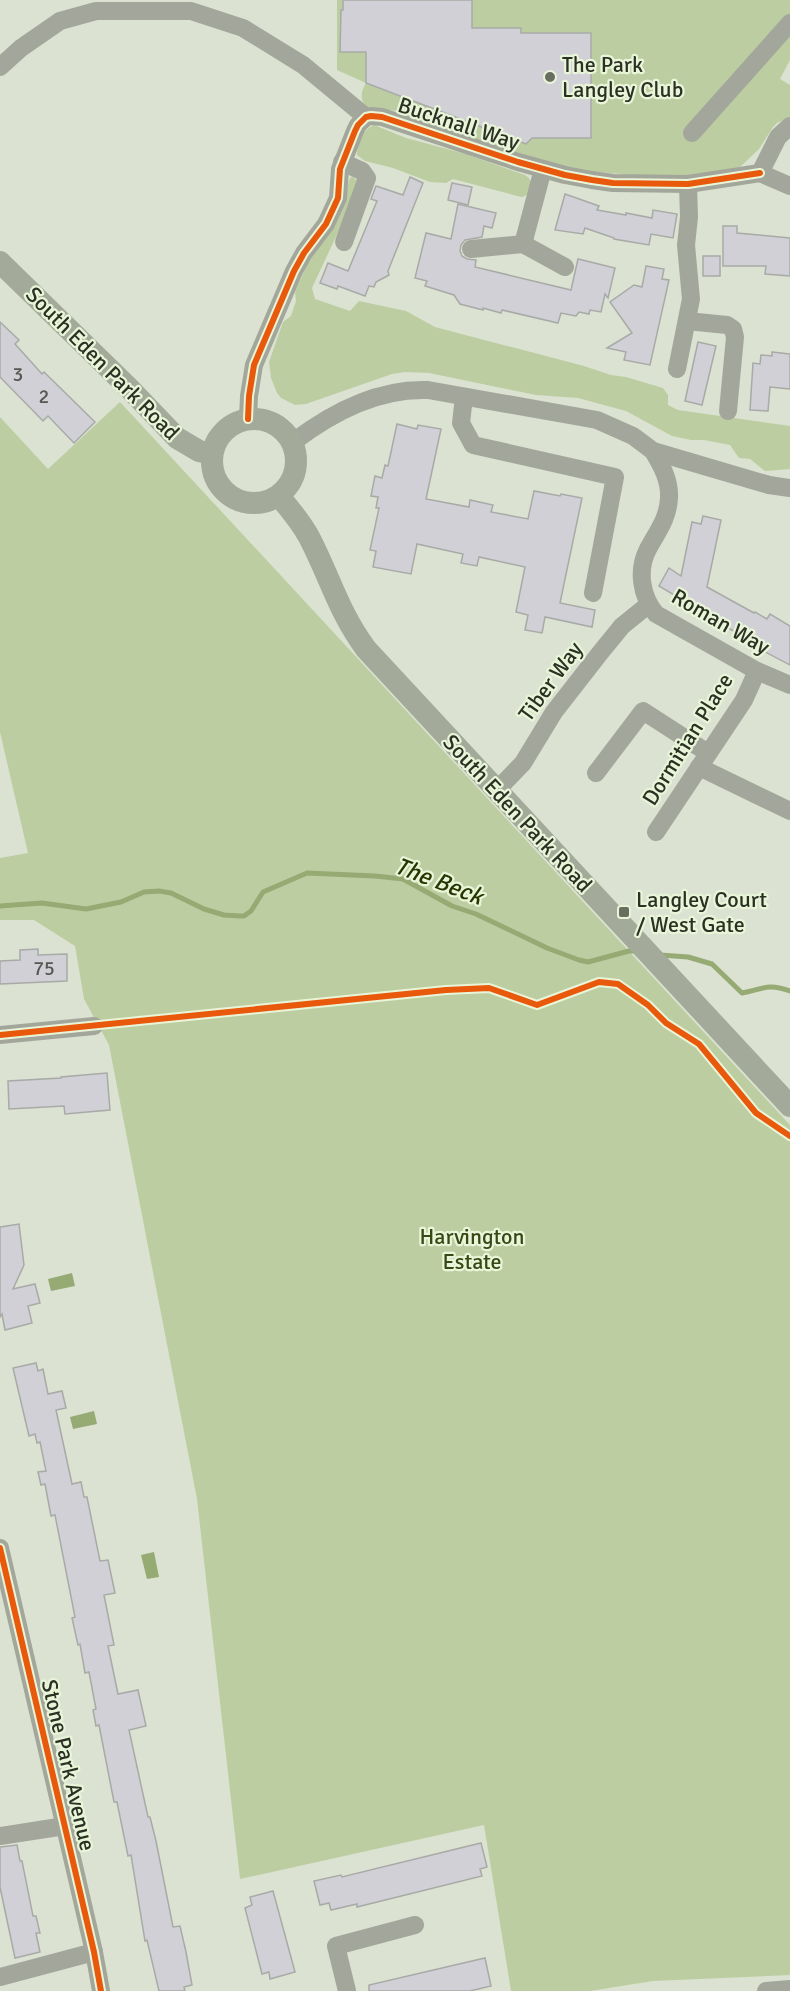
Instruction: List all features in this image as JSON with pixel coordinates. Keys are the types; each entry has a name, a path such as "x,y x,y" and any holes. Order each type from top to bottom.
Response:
{"main road":[{"name":"South Eden Park Road","path":"0,262 177,438 199,451 212,454"},
{"path":"248,419 272,423 285,431 293,442 296,454 296,465 287,488 279,496 256,503 244,502 221,490 211,468 215,442 227,427 237,421 248,419"},
{"name":"South Eden Park Road","path":"279,496 310,537 336,599 355,633 382,666 790,1106"}],"street":[{"path":"0,67 21,48 60,21 96,11 191,11 243,27 303,65 366,117"},
{"path":"692,134 790,23"},
{"name":"Bucknall Way","path":"248,419 254,365 294,271 304,253 326,224 338,198 342,162 358,125 366,117 382,117 543,169 603,182 688,184 760,173"},
{"path":"790,126 778,137 760,173 790,186"},
{"path":"342,162 362,171 367,178 344,242"},
{"path":"523,244 543,169"},
{"path":"677,369 691,299 686,245 689,217 688,184"},
{"path":"471,249 523,244 565,267"},
{"path":"687,321 727,325 733,328 735,337 728,411"},
{"path":"293,442 312,428 369,398 406,389 428,390 597,420 633,436 653,451 769,485 790,488"},
{"path":"464,397 461,423 473,445 615,477 593,592"},
{"name":"Roman Way","path":"653,451 662,466 669,498 666,516 642,565 644,595 648,605 656,614 758,671 790,685"},
{"name":"Tiber Way","path":"497,790 523,763 554,712 622,626 648,605"},
{"name":"Dormitian Place","path":"656,832 744,700 758,671"},
{"path":"596,773 643,711 704,760 790,811"},
{"path":"0,1035 94,1026"},
{"name":"Stone Park Avenue","path":"0,1548 94,1952 101,1991"},
{"path":"0,1836 64,1826"},
{"path":"346,1991 336,1946 416,1925"},
{"path":"0,1977 94,1952"},
{"path":"766,1991 790,1989"}],"green space":[{"name":"The Park Langley Club","path":"337,0 790,0 790,60 780,79 790,85 790,117 773,127 759,149 740,167 693,176 652,177 579,170 536,160 507,149 456,135 442,126 407,117 396,111 367,107 362,95 366,83 337,70"},
{"path":"374,125 406,138 466,154 525,175 531,181 531,191 521,197 453,179 446,183 430,182 393,168 365,161 357,155 358,146 364,133"},
{"path":"352,176 358,181 347,213 312,288 315,299 350,311 359,301 406,311 435,327 663,388 668,395 668,405 678,410 790,426 790,469 765,471 750,459 739,458 730,445 672,436 626,411 578,398 536,395 429,373 392,374 306,404 295,405 281,398 271,378 269,362 283,322 291,316 296,301 295,292 307,265 331,229"},
{"name":"Harvington Estate","path":"120,402 790,1125 790,1975 653,1981 590,1991 511,1991 484,1825 240,1879 197,1499 109,1045 84,999 75,946 34,920 0,920 0,858 28,853 0,732 0,417 48,469"}],"shaded area":[{"path":"72,1273 75,1286 51,1291 48,1279"},
{"path":"94,1411 97,1424 73,1429 70,1417"},
{"path":"154,1552 159,1577 147,1579 141,1555"}],"building":[{"path":"343,0 472,0 472,28 521,28 521,33 591,33 591,138 532,138 526,144 366,83 366,52 340,52"},
{"path":"410,177 423,183 388,271 389,275 376,282 374,287 369,286 365,296 338,286 337,289 320,283 328,263 348,271 377,201 371,199 376,186 403,195"},
{"path":"452,183 472,187 468,205 448,200"},
{"path":"565,194 599,206 597,210 652,218 653,210 677,214 673,238 651,234 649,245 614,239 585,228 583,234 555,230"},
{"path":"458,204 496,213 492,228 484,226 482,237 465,240 461,245 462,256 476,260 475,267 571,290 578,259 615,268 608,298 605,294 601,312 590,310 589,314 579,312 576,316 561,313 558,323 502,310 501,313 460,304 454,295 425,286 427,281 415,278 426,233 451,239"},
{"path":"723,226 737,226 737,233 790,238 790,276 765,274 766,266 723,266"},
{"path":"703,256 720,256 720,276 703,276"},
{"path":"646,266 664,269 662,279 669,280 650,365 624,360 626,352 607,348 632,333 610,302 634,285 642,287"},
{"path":"0,322 19,340 15,344 42,374 44,372 95,422 74,443 48,416 43,421 0,377"},
{"path":"698,342 716,346 702,405 685,401"},
{"path":"772,352 790,354 790,389 770,387 768,411 750,410 753,363 760,364 761,355 772,356"},
{"path":"397,424 417,429 418,425 441,429 426,499 469,507 470,500 493,505 491,512 528,519 534,491 582,498 560,603 595,610 592,627 545,617 542,633 525,630 528,615 516,612 525,567 479,557 477,566 461,563 463,554 417,544 411,574 373,567 376,551 370,550 379,508 376,508 378,497 371,496 375,476 382,478 385,465 388,466"},
{"path":"703,516 721,520 707,587 754,613 767,619 770,614 790,626 790,665 752,645 754,642 702,614 703,612 659,586 669,568 681,576 692,522 701,524"},
{"path":"38,949 38,955 67,954 67,981 0,984 0,961 20,960 20,950"},
{"path":"107,1073 110,1110 65,1114 64,1106 9,1109 8,1081"},
{"path":"19,1224 24,1265 13,1289 35,1284 40,1303 28,1306 32,1323 5,1330 2,1314 0,1317 0,1227"},
{"path":"36,1363 38,1371 43,1369 48,1394 62,1391 66,1408 56,1410 72,1484 81,1482 84,1497 87,1497 100,1561 108,1560 115,1593 104,1595 114,1645 108,1646 118,1694 138,1690 146,1726 129,1730 148,1817 150,1817 156,1841 173,1927 180,1926 186,1952 192,1985 184,1987 185,1991 159,1991 147,1940 145,1941 131,1855 128,1856 117,1802 114,1802 99,1725 96,1726 93,1710 96,1709 89,1672 85,1673 80,1644 78,1645 72,1618 75,1617 55,1515 51,1516 45,1484 41,1485 38,1472 46,1471 40,1442 37,1443 35,1434 29,1436 13,1368"},
{"path":"481,1843 487,1867 480,1869 482,1876 357,1907 357,1904 331,1910 329,1903 320,1905 314,1881 341,1875 342,1877"},
{"path":"17,1845 33,1916 36,1916 40,1933 36,1933 40,1952 15,1958 0,1887 0,1847"},
{"path":"273,1891 295,1972 270,1979 269,1972 262,1974 245,1908 252,1905 250,1897"},
{"path":"485,1958 491,1986 470,1991 369,1991 369,1985"}],"waterway":[{"name":"The Beck","path":"0,906 42,903 86,909 121,902 144,892 159,891 171,893 204,909 224,915 244,916 251,911 263,892 307,873 375,876 403,879 452,906 476,914 547,948 579,960 588,962 636,951"},
{"name":"The Beck","path":"660,955 688,957 712,964 742,993 771,987 790,991"}],"cycle path":[{"path":"248,419 254,365 294,271 304,253 326,224 338,198 340,169 355,131 366,117 382,117 518,162 565,175 613,183 688,184 760,173"},
{"path":"0,1035 446,990 489,988 537,1005 599,982 618,984 648,1005 666,1023 699,1044 756,1113 790,1136"},
{"path":"0,1548 94,1952 101,1991"}],"place":[{"name":"The Park Langley Club","path":"550,77"},
{"name":"Langley Court / West Gate","path":"624,912"}]}
